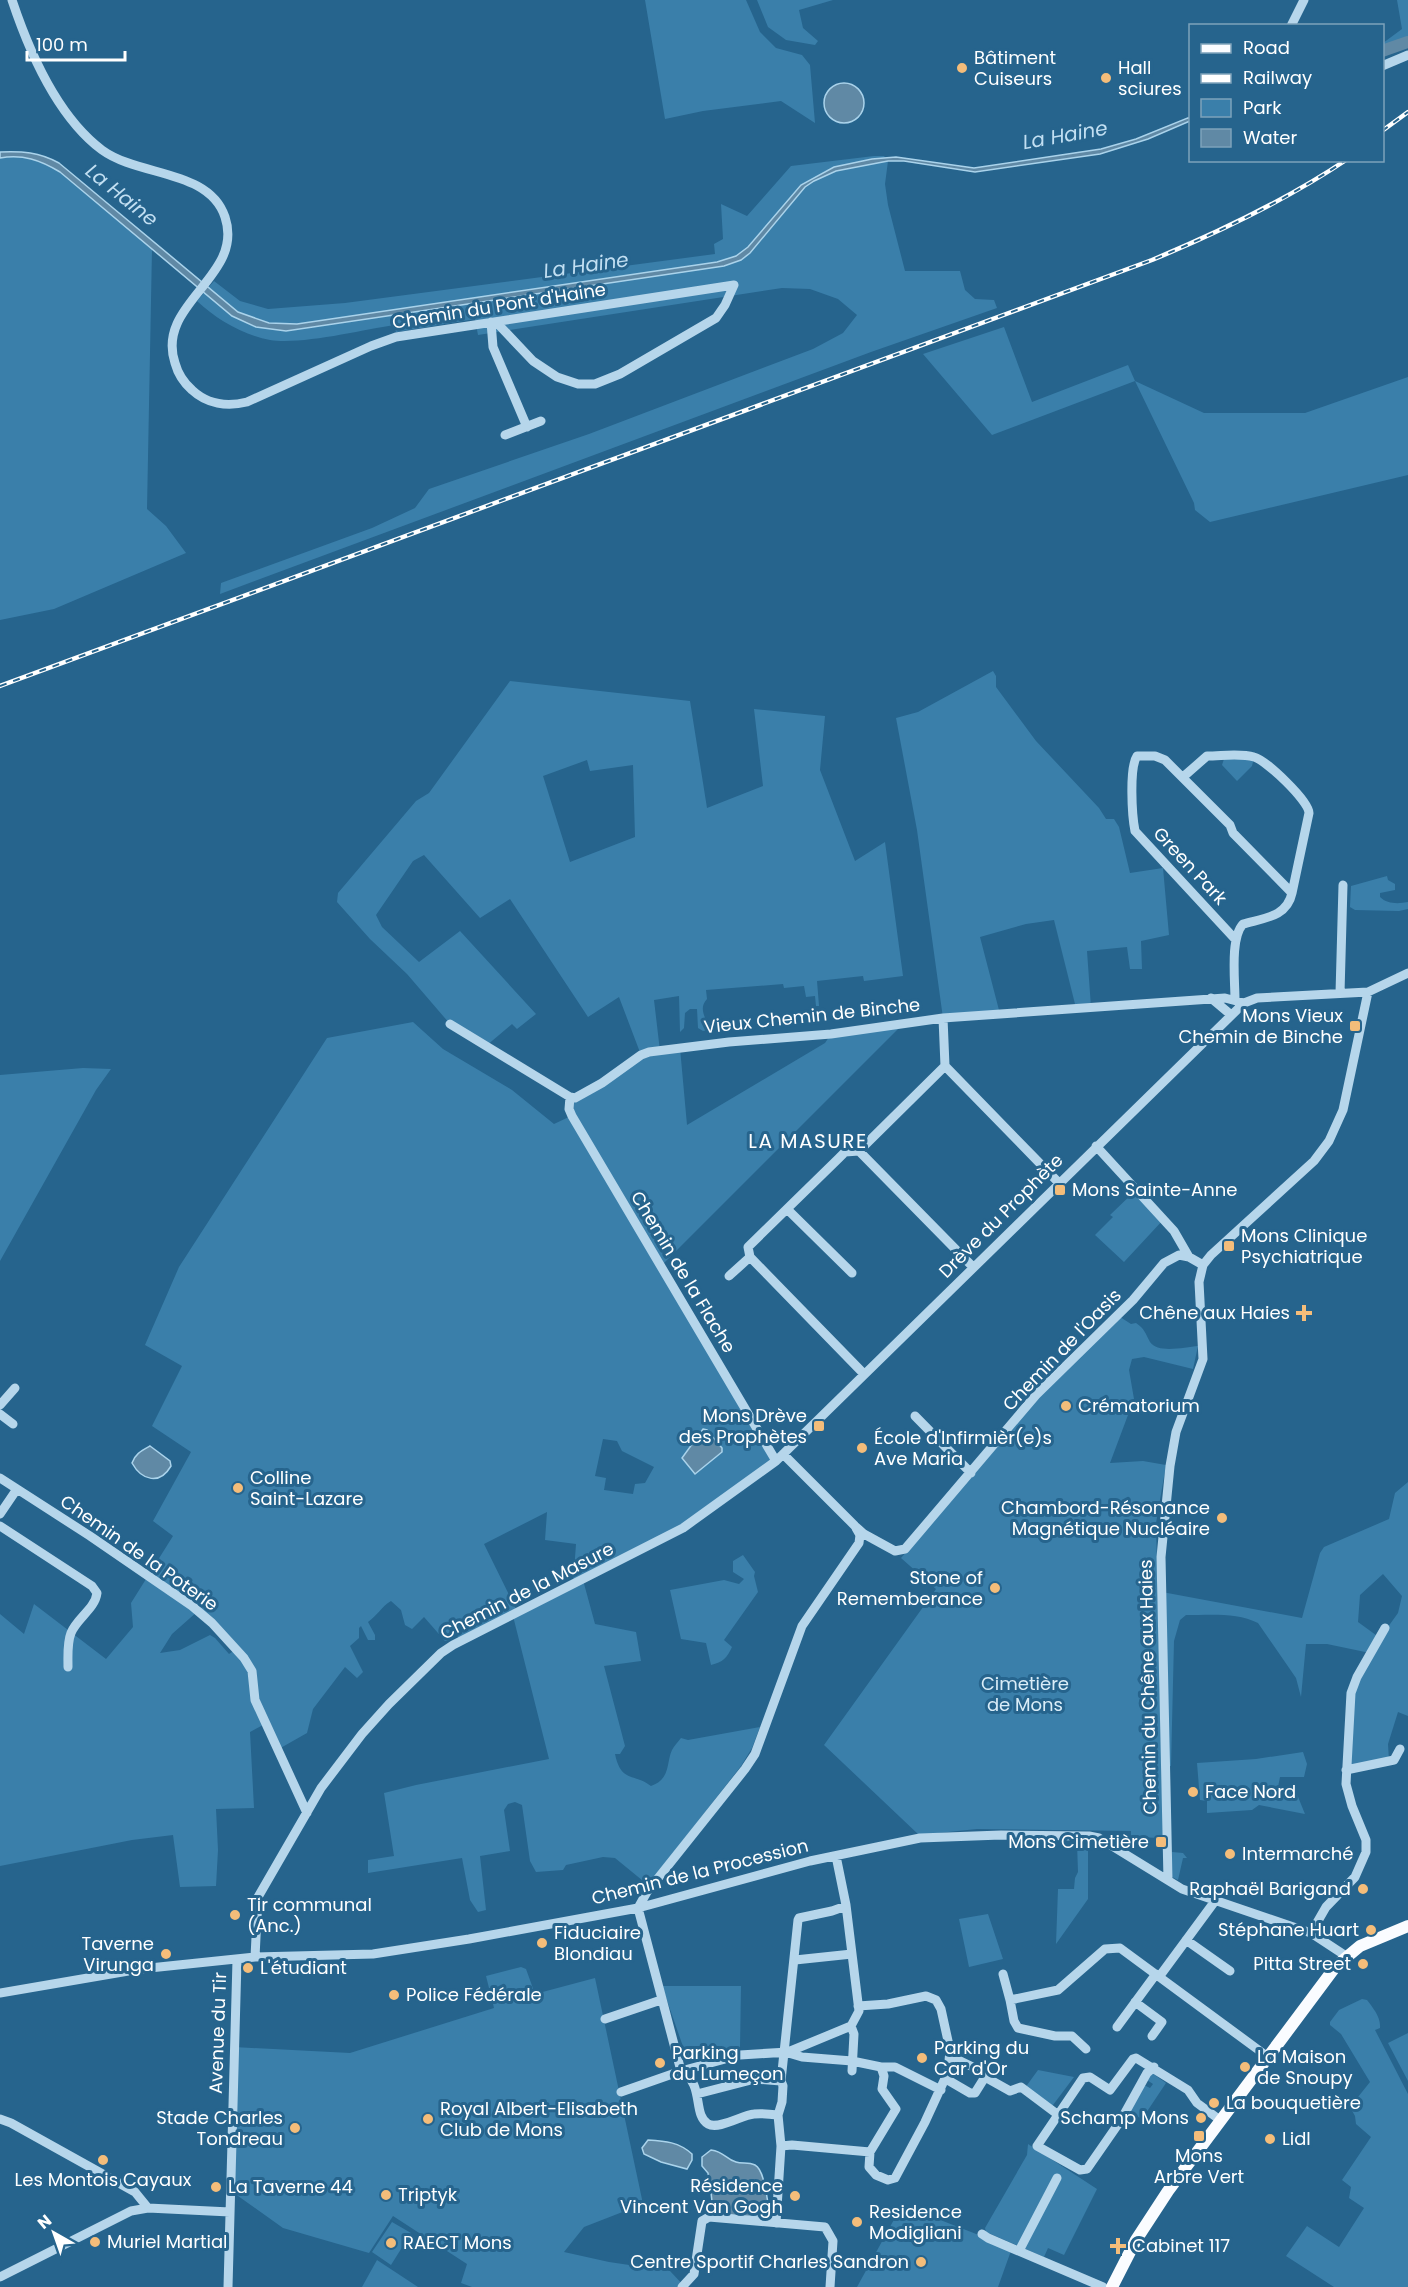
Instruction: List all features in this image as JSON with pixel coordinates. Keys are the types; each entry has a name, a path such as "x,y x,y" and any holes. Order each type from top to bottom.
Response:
{"main road":[{"path":"1112,2287 1136,2240 1157,2206 1346,1956 1360,1946 1408,1926"}],"street":[{"name":"Chemin du Pont d'Haine","path":"12,0 28,42 48,82 85,135 118,160 196,184 218,202 225,217 229,238 222,261 182,314 174,330 172,349 176,367 182,379 197,394 210,401 227,405 247,402 383,341 417,333 734,285 716,318 620,374 595,384 578,384 557,377 533,361 494,322"},
{"path":"1292,24 1304,0"},
{"path":"1384,66 1408,55"},
{"path":"494,322 493,347 527,427"},
{"path":"505,435 541,421"},
{"name":"Green Park","path":"1235,939 1135,831 1133,764 1137,756 1160,758 1183,777 1230,825 1233,833 1292,893"},
{"path":"1183,777 1207,756 1254,757 1266,762 1309,808 1292,893 1287,907 1279,914 1243,924 1235,939 1239,1001"},
{"path":"1340,993 1343,885"},
{"name":"Vieux Chemin de Binche","path":"570,1097 575,1098 588,1092 641,1055 649,1052 729,1042 831,1034 943,1018 1211,998 1239,1001 1368,992 1408,973"},
{"path":"1096,1146 1174,1232 1189,1257 1203,1265 1211,1255 1314,1161 1329,1141 1343,1110 1368,992"},
{"path":"1211,998 1230,1014"},
{"name":"Drève du Prophète","path":"779,1457 1230,1014 1239,1001"},
{"path":"943,1018 945,1066 1059,1183"},
{"path":"450,1024 570,1097"},
{"path":"864,1374 750,1257 748,1247 845,1152 859,1151 945,1066"},
{"name":"Chemin de la Flache","path":"570,1097 569,1109 572,1116 779,1457"},
{"path":"859,1151 973,1267"},
{"path":"787,1209 852,1273"},
{"name":"Chemin de l'Oasis","path":"779,1457 864,1534 895,1551 905,1549 1041,1390 1133,1300 1164,1263 1179,1256 1189,1257"},
{"path":"729,1276 750,1257"},
{"name":"Chemin du Chêne aux Haies","path":"1168,1880 1161,1557 1176,1432 1203,1359 1199,1282 1203,1265"},
{"path":"0,1405 15,1388"},
{"path":"0,1414 13,1424"},
{"path":"915,1416 971,1473"},
{"name":"Chemin de la Masure","path":"255,1957 258,1897 329,1776 362,1734 396,1697 446,1649 683,1528 779,1457"},
{"name":"Chemin de la Poterie","path":"0,1478 192,1606 212,1623 244,1658 252,1671 255,1700 307,1813"},
{"path":"0,1514 17,1488"},
{"path":"0,1526 92,1586 97,1593 96,1600 70,1635 68,1667"},
{"path":"778,2115 753,2114 716,2126 709,2124 703,2118 690,2076 681,2071 638,1908 646,1892 755,1754 802,1626 860,1543 860,1535 855,1526"},
{"path":"1311,1933 1326,1907 1355,1877 1366,1852 1366,1840 1348,1792 1346,1770 1351,1693 1357,1677 1385,1628"},
{"path":"1346,1770 1394,1760 1400,1749"},
{"name":"Chemin de la Procession","path":"0,1993 128,1970 255,1957 373,1954 469,1939 638,1908 771,1871 920,1838 946,1836 1089,1836 1106,1841 1182,1889 1311,1933 1346,1956"},
{"path":"621,2092 681,2071 740,2055 785,2052 851,2026 859,2011 846,1906 836,1856"},
{"path":"1117,2027 1215,1901"},
{"path":"776,2223 781,2146 778,2115 782,2102 781,2081 795,1960 796,1929 799,1918 846,1906"},
{"path":"1186,1940 1230,1971"},
{"path":"1010,2000 1058,1990 1109,1948 1120,1948 1268,2057"},
{"path":"795,1960 852,1954"},
{"name":"Avenue du Tir","path":"228,2287 237,1960"},
{"path":"1003,1974 1014,2021 1018,2028 1055,2036 1072,2036 1086,2049"},
{"path":"858,2006 888,2004 926,1996 932,1998 941,2009 950,2056 946,2079 941,2090 895,2178 888,2180 869,2167 870,2152 896,2109 882,2088 884,2076 881,2067"},
{"path":"605,2019 662,2000"},
{"path":"1135,2002 1162,2022 1152,2036"},
{"path":"851,2026 854,2034 852,2071"},
{"path":"785,2052 802,2057 895,2067 941,2090"},
{"path":"950,2056 1011,2091 1021,2088 1057,2114"},
{"path":"1154,2067 1149,2070 1089,2166 1083,2171 1037,2146 1083,2078 1089,2078 1107,2089 1112,2089 1136,2058 1154,2067 1188,2090 1197,2103 1220,2120"},
{"path":"1127,2068 1143,2079"},
{"path":"946,2079 970,2093 975,2093 985,2077"},
{"path":"697,2094 754,2079 781,2081"},
{"path":"0,2119 135,2192 148,2208"},
{"path":"781,2146 870,2152"},
{"path":"1019,2251 1057,2178"},
{"path":"0,2277 131,2211 148,2208 230,2212"},
{"path":"682,2287 694,2274 702,2221 709,2217 825,2227 832,2241 830,2287"},
{"path":"982,2234 1103,2287"}],"green space":[{"path":"645,0 746,0 760,32 776,48 802,55 810,65 815,123 781,101 703,111 665,119"},
{"path":"757,0 833,0 799,10 803,28 818,41 815,45 786,40 768,27"},
{"path":"1397,0 1408,0 1408,46 1384,55 1384,42 1402,29"},
{"path":"12,156 37,161 60,172 152,249 147,509 166,526 186,553 54,609 0,620 0,158"},
{"path":"884,156 888,161 885,184 888,205 905,271 960,271 965,290 975,299 994,300 997,308 871,352 220,594 221,583 372,528 415,508 429,489 589,434 813,349 843,333 857,315 838,299 810,289 782,288 478,335 475,319 396,332 394,325 314,339 283,341 260,338 240,330 204,308 197,301 214,281 240,301 268,309 345,303 715,254 714,244 723,239 721,204 747,216 791,166"},
{"path":"1004,327 1032,402 1128,365 1135,381 992,435 923,354"},
{"path":"1408,377 1408,475 1210,522 1195,510 1194,503 1135,381 1204,413 1305,413"},
{"path":"993,671 996,676 996,687 1036,741 1099,808 1106,819 1114,819 1119,827 1130,873 1163,868 1169,935 1141,941 1142,969 1130,969 1127,947 1087,951 1091,1007 1076,1008 1054,920 1026,924 980,937 1000,1014 943,1018 917,830 896,718 918,712"},
{"path":"510,681 690,701 707,808 763,786 754,709 825,716 820,770 855,861 885,842 903,976 864,981 863,976 817,981 819,1006 816,1006 815,996 806,997 804,986 784,988 783,984 706,990 707,999 703,1010 708,1030 703,1031 698,1028 697,1009 690,1009 685,1013 684,1028 680,1032 679,996 654,1000 660,1051 680,1048 687,1125 825,1043 831,1034 904,1023 660,1267 776,1461 683,1528 583,1580 595,1624 636,1632 641,1661 604,1666 625,1746 620,1754 615,1754 625,1773 651,1786 657,1783 665,1775 672,1750 681,1738 688,1740 760,1727 752,1748 741,1766 648,1885 615,1858 603,1857 566,1865 563,1870 536,1872 530,1861 522,1805 515,1802 508,1804 504,1810 510,1851 480,1856 486,1910 478,1912 470,1900 462,1858 368,1873 368,1860 394,1856 384,1793 549,1759 513,1616 460,1641 456,1633 450,1640 445,1641 424,1617 412,1629 405,1625 401,1610 391,1601 368,1622 375,1635 375,1640 368,1640 361,1626 359,1638 350,1646 363,1672 357,1678 345,1667 313,1709 307,1733 277,1750 265,1724 250,1732 254,1808 216,1809 218,1850 216,1886 180,1887 173,1835 132,1840 0,1866 0,1614 24,1634 34,1604 106,1659 133,1627 131,1603 173,1536 153,1521 191,1452 152,1426 182,1366 145,1345 179,1267 327,1038 413,1022 443,1049 512,1090 554,1124 571,1116 570,1097 641,1055 619,997 588,1017 510,899 480,918 424,855 413,861 376,915 382,927 419,962 460,931 536,1014 517,1029 512,1024 486,1046 450,1024 407,974 370,939 337,902 338,893 416,801 429,793","holes":["587,760 590,771 633,765 635,837 570,862 543,776","603,1439 617,1441 622,1451 654,1467 645,1483 635,1484 633,1494 604,1490 606,1478 595,1476","547,1512 545,1540 576,1544 573,1585 518,1613 484,1544","198,1611 235,1650 229,1654 210,1635 180,1650 160,1653 172,1634"]},
{"path":"1254,757 1252,766 1237,781 1222,765 1224,759"},
{"path":"1387,876 1388,880 1395,884 1395,890 1380,893 1380,897 1393,903 1408,902 1408,909 1399,911 1355,910 1350,907 1351,886"},
{"path":"83,1068 111,1069 96,1090 0,1261 0,1075"},
{"path":"1136,1190 1163,1220 1124,1262 1095,1235 1113,1217 1110,1215"},
{"name":"Cimetière de Mons","path":"1117,1315 1131,1324 1139,1325 1150,1342 1159,1348 1198,1346 1193,1369 1144,1357 1132,1359 1129,1370 1134,1399 1110,1463 1143,1461 1166,1465 1156,1523 1163,1838 1131,1837 1131,1831 977,1829 919,1835 824,1745 936,1589 901,1558 991,1454 1008,1430"},
{"path":"1408,1482 1408,1716 1398,1712 1388,1744 1389,1761 1346,1770 1351,1693 1370,1653 1327,1644 1306,1644 1301,1697 1296,1678 1258,1623 1232,1616 1186,1615 1180,1620 1174,1641 1171,1766 1165,1767 1162,1592 1302,1618 1320,1553 1324,1547 1389,1519 1395,1493","holes":["1383,1574 1402,1596 1398,1613 1380,1638 1358,1622 1360,1595"]},
{"path":"743,1555 755,1572 758,1592 724,1640 732,1647 728,1654 722,1661 711,1665 706,1643 681,1639 670,1590 724,1580 739,1584 744,1579 733,1572 733,1561"},
{"path":"1303,1752 1307,1764 1304,1777 1280,1777 1278,1787 1294,1787 1305,1814 1259,1805 1252,1810 1207,1813 1207,1801 1200,1800 1197,1763 1256,1759"},
{"path":"1077,1843 1088,1843 1088,1899 1056,1944 1058,1889 1074,1889 1078,1872"},
{"path":"1172,1852 1183,1853 1187,1858 1183,1858 1178,1880 1172,1877"},
{"path":"988,1914 1003,1959 969,1967 959,1919"},
{"name":"Royal Albert-Elisabeth Club de Mons","path":"521,1967 526,1969 535,1994 595,1978 643,2204 584,2227 564,2252 609,2262 670,2271 685,2287 472,2287 461,2283 467,2264 393,2216 369,2253 283,2228 231,2191 234,2047 350,2053 494,2008 486,1976"},
{"path":"662,1986 741,1986 740,2048 688,2061"},
{"path":"1362,1999 1367,2000 1378,2016 1380,2028 1375,2030 1408,2094 1408,2287 1334,2287 1286,2256 1307,2226 1339,2247 1364,2208 1349,2198 1351,2187 1342,2180 1371,2137 1356,2124 1350,2107 1370,2082 1341,2034 1330,2025 1339,2010"},
{"path":"1408,2033 1408,2081 1388,2043"},
{"path":"1038,2070 1074,2077 1050,2109 1022,2092"},
{"path":"1152,2073 1166,2083 1142,2119 1129,2112 1144,2085 1150,2088 1153,2084 1147,2080"},
{"path":"1028,2144 1097,2189 1064,2255 1048,2248 1044,2257 986,2232 985,2228 1027,2155"},
{"name":"Centre Sportif Charles Sandron","path":"902,2205 1012,2248 998,2287 857,2287"},
{"name":"RAECT Mons","path":"392,2222 411,2233 391,2265 372,2252"},
{"path":"377,2260 418,2287 362,2287"}],"water":[{"path":"844,83 852,84 858,89 863,95 863,111 858,117 852,122 844,123 836,122 830,117 825,111 824,103 825,95 830,89 836,84"},
{"path":"1189,117 1189,121 1148,139 1100,154 975,172 904,161 888,161 836,171 805,187 750,253 741,260 724,266 286,331 256,327 232,316 60,172 31,159 0,158 0,152 23,152 44,156 59,163 238,312 269,323 297,324 717,262 736,256 748,247 801,185 834,167 872,159 896,157 974,168 1101,149 1136,139"},
{"path":"703,1429 707,1430 722,1448 722,1452 695,1474 682,1458"},
{"path":"150,1446 170,1461 171,1466 162,1476 156,1478 141,1474 132,1463 141,1451"},
{"path":"648,2140 672,2143 687,2150 692,2154 692,2160 687,2169 661,2162 644,2154 642,2148"},
{"path":"711,2150 719,2152 732,2161 752,2164 758,2168 763,2180 770,2214 741,2216 713,2210 708,2173 702,2166 702,2157"}],"waterway":[{"name":"La Haine","path":"1384,50 1408,42"}],"railway":[{"path":"1384,130 1408,112"},
{"path":"0,686 1152,260 1251,215 1343,162"}],"place":[{"name":"Bâtiment Cuiseurs","path":"962,68"},
{"name":"Hall sciures","path":"1106,78"},
{"name":"Mons Vieux Chemin de Binche","path":"1355,1026"},
{"name":"Mons Sainte-Anne","path":"1060,1190"},
{"name":"Mons Clinique Psychiatrique","path":"1229,1246"},
{"name":"Chêne aux Haies","path":"1304,1313"},
{"name":"Crématorium","path":"1066,1406"},
{"name":"Mons Drève des Prophètes","path":"819,1426"},
{"name":"École d'Infirmièr(e)s Ave Maria","path":"862,1448"},
{"name":"Colline Saint-Lazare","path":"238,1488"},
{"name":"Chambord-Résonance Magnétique Nucléaire","path":"1222,1518"},
{"name":"Stone of Rememberance","path":"995,1588"},
{"name":"Face Nord","path":"1193,1792"},
{"name":"Mons Cimetière","path":"1161,1842"},
{"name":"Intermarché","path":"1230,1854"},
{"name":"Raphaël Barigand","path":"1363,1889"},
{"name":"Tir communal (Anc.)","path":"235,1915"},
{"name":"Stéphane Huart","path":"1371,1930"},
{"name":"Fiduciaire Blondiau","path":"542,1943"},
{"name":"Taverne Virunga","path":"166,1954"},
{"name":"Pitta Street","path":"1363,1964"},
{"name":"L'étudiant","path":"248,1968"},
{"name":"Police Fédérale","path":"394,1995"},
{"name":"Parking du Car d'Or","path":"922,2058"},
{"name":"Parking du Lumeçon","path":"660,2063"},
{"name":"La Maison de Snoupy","path":"1245,2067"},
{"name":"La bouquetière","path":"1214,2103"},
{"name":"Schamp Mons","path":"1201,2118"},
{"name":"Royal Albert-Elisabeth Club de Mons","path":"428,2119"},
{"name":"Stade Charles Tondreau","path":"295,2128"},
{"name":"Mons Arbre Vert","path":"1199,2136"},
{"name":"Lidl","path":"1270,2139"},
{"name":"Les Montois Cayaux","path":"103,2160"},
{"name":"La Taverne 44","path":"216,2187"},
{"name":"Triptyk","path":"386,2195"},
{"name":"Résidence Vincent Van Gogh","path":"795,2196"},
{"name":"Residence Modigliani","path":"857,2222"},
{"name":"Muriel Martial","path":"95,2242"},
{"name":"RAECT Mons","path":"391,2243"},
{"name":"Cabinet 117","path":"1118,2246"},
{"name":"Centre Sportif Charles Sandron","path":"921,2262"}],"district":[{"name":"LA MASURE","path":"808,1141"}]}
